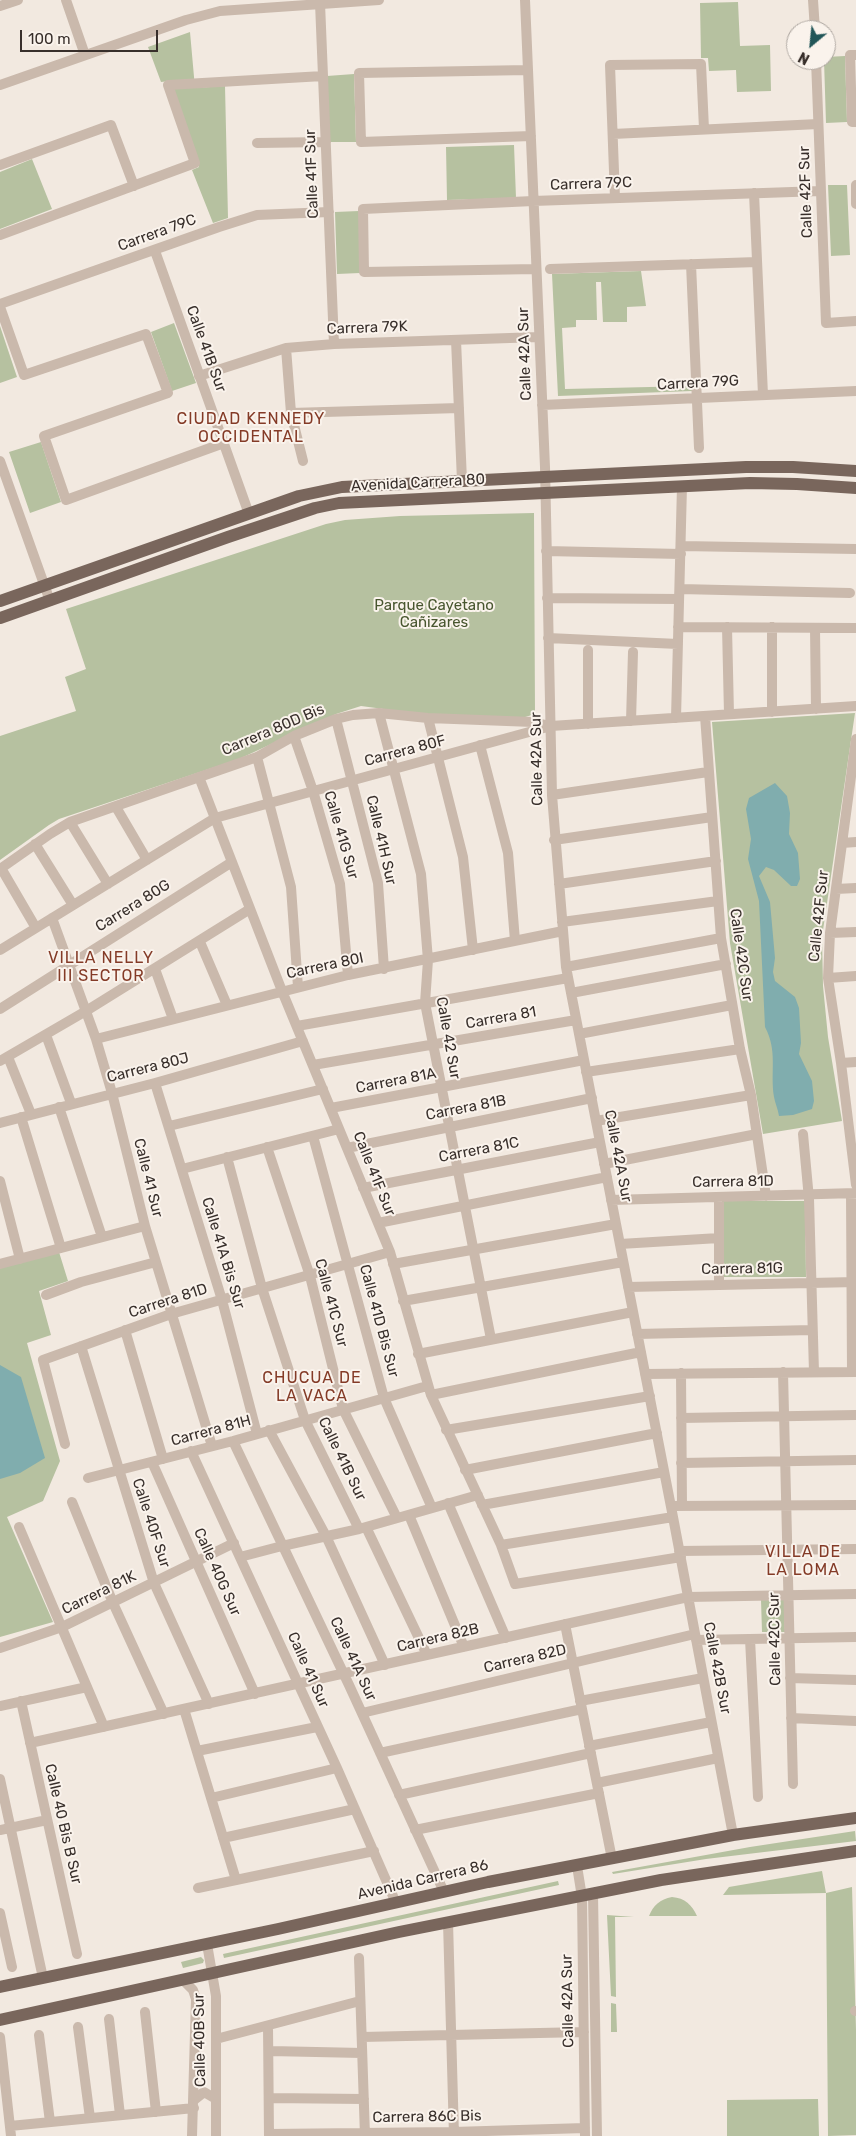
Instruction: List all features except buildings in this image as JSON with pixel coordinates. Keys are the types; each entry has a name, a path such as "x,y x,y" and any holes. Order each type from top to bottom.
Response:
{"main road":[{"name":"Avenida Carrera 80","path":"0,601 299,496 342,487 746,467 793,467 856,471"},
{"name":"Avenida Carrera 80","path":"0,618 315,508 358,502 682,486 775,483 856,488"},
{"name":"Avenida Carrera 86","path":"0,1987 207,1944 488,1882 732,1835 856,1818"},
{"path":"0,2020 448,1922 671,1878 856,1851"}],"street":[{"path":"0,6 18,0"},
{"path":"66,0 85,55"},
{"path":"216,0 220,10"},
{"path":"0,85 220,10 379,0"},
{"name":"Calle 42A Sur","path":"525,0 546,492 552,795 562,927 568,978 671,1506"},
{"path":"814,0 815,20"},
{"name":"Calle 41F Sur","path":"320,3 334,344"},
{"path":"853,55 854,122"},
{"path":"615,198 610,65 701,64 704,129"},
{"path":"528,70 359,74 361,142 531,136"},
{"name":"Calle 42F Sur","path":"816,70 826,322 856,321"},
{"path":"0,235 195,163 168,85 323,76"},
{"path":"613,134 818,124"},
{"path":"0,165 111,125 134,186"},
{"path":"257,143 326,142"},
{"path":"856,185 856,204"},
{"name":"Carrera 79C","path":"536,269 364,272 363,209 821,191"},
{"path":"754,193 763,395"},
{"name":"Carrera 79C","path":"0,306 155,251 219,226 257,215 329,212"},
{"name":"Calle 41B Sur","path":"155,251 249,514"},
{"path":"550,269 757,262"},
{"path":"691,264 699,448"},
{"path":"0,306 24,375 146,334 168,393 44,436 66,500 224,443"},
{"name":"Carrera 79K","path":"200,376 286,348 334,344 539,337"},
{"path":"456,340 462,480"},
{"path":"286,348 291,413 303,461"},
{"name":"Carrera 79G","path":"542,405 856,391"},
{"path":"291,413 459,408"},
{"path":"0,462 50,600"},
{"path":"676,718 682,486"},
{"path":"546,551 856,549"},
{"path":"547,598 680,594 850,593"},
{"path":"678,627 856,628"},
{"path":"727,627 729,714"},
{"path":"772,628 772,712"},
{"path":"815,628 816,709"},
{"path":"548,638 678,644"},
{"path":"588,650 588,724"},
{"path":"631,721 633,652"},
{"name":"Carrera 80F","path":"0,950 215,818 551,726 856,706"},
{"name":"Carrera 80D Bis","path":"1,868 70,822 257,757 294,736 353,715 379,713 428,718 533,722 551,726"},
{"name":"Calle 42 Sur","path":"379,713 421,874 428,960 425,1003 491,1340"},
{"name":"Calle 42C Sur","path":"705,716 721,938 740,1050 757,1134 766,1196"},
{"path":"428,718 463,857 473,950"},
{"name":"Calle 41H Sur","path":"336,720 378,883 384,969"},
{"name":"Calle 41G Sur","path":"294,736 313,791 340,884 348,975"},
{"name":"Calle 42F Sur","path":"854,1372 854,1191 841,1063 828,978 830,933 842,843 852,797 856,739"},
{"path":"480,745 508,853 514,941"},
{"path":"257,757 291,888 298,987"},
{"path":"552,795 708,772"},
{"name":"Calle 41F Sur","path":"199,777 282,991 390,1252 429,1390 501,1545 515,1584 680,1554"},
{"path":"116,807 147,860"},
{"path":"554,840 712,818"},
{"path":"70,822 108,884"},
{"path":"842,843 856,842"},
{"path":"35,844 73,905"},
{"path":"559,884 716,861"},
{"name":"Carrera 80G","path":"0,1009 232,862"},
{"path":"1,868 36,928"},
{"path":"836,889 856,888"},
{"name":"Carrera 80I","path":"96,1039 298,987 514,941 562,927 718,901"},
{"path":"32,1114 4,1059 200,942 250,909"},
{"name":"Calle 41 Sur","path":"52,918 96,1039 112,1093 145,1226 212,1446"},
{"path":"830,933 856,932"},
{"path":"566,967 721,938"},
{"path":"200,942 227,1005"},
{"path":"571,993 726,964"},
{"path":"155,969 173,1019"},
{"path":"828,978 856,976"},
{"path":"297,1026 568,978"},
{"path":"579,1034 732,1005"},
{"name":"Carrera 81","path":"313,1065 576,1020"},
{"path":"46,1035 71,1103"},
{"name":"Carrera 80J","path":"0,1123 71,1103 155,1083 303,1041"},
{"path":"586,1072 740,1050"},
{"name":"Carrera 81A","path":"330,1108 584,1060"},
{"path":"841,1063 856,1062"},
{"name":"Calle 41A Bis Sur","path":"155,1083 222,1300 256,1434"},
{"path":"169,1126 323,1089"},
{"path":"596,1121 750,1095"},
{"name":"Carrera 81B","path":"347,1148 592,1098"},
{"path":"58,1107 102,1237"},
{"path":"20,1117 62,1248"},
{"path":"182,1169 339,1129"},
{"path":"604,1164 757,1134"},
{"path":"803,1134 808,1195 814,1372"},
{"name":"Calle 41D Bis Sur","path":"313,1136 384,1398 432,1508"},
{"name":"Carrera 81C","path":"363,1188 600,1142"},
{"name":"Calle 41C Sur","path":"267,1147 310,1276 343,1409 396,1518"},
{"name":"Calle 41B Sur","path":"226,1158 262,1288 305,1420 363,1528 427,1655"},
{"path":"378,1224 607,1176"},
{"path":"0,1181 20,1259"},
{"name":"Carrera 81D","path":"611,1200 808,1195 854,1191"},
{"path":"718,1285 719,1197"},
{"path":"393,1264 616,1224"},
{"path":"0,1264 145,1226"},
{"path":"620,1244 719,1238"},
{"name":"Carrera 81D","path":"65,1444 43,1360 171,1314 390,1252"},
{"path":"46,1295 81,1282 156,1262"},
{"path":"403,1301 623,1262"},
{"name":"Carrera 81G","path":"628,1286 854,1282"},
{"path":"418,1354 633,1312"},
{"path":"125,1330 163,1459"},
{"path":"637,1334 812,1330"},
{"name":"Calle 40F Sur","path":"82,1346 154,1583 209,1704"},
{"name":"Carrera 81H","path":"88,1478 233,1441 384,1398 641,1352"},
{"name":"Calle 42C Sur","path":"783,1372 793,1784"},
{"path":"645,1374 854,1372"},
{"path":"681,1374 682,1506"},
{"path":"446,1430 650,1396"},
{"path":"681,1418 856,1415"},
{"path":"269,1430 326,1536 385,1665"},
{"path":"465,1470 657,1433"},
{"name":"Calle 41A Sur","path":"233,1441 344,1674 444,1892"},
{"name":"Calle 41 Sur","path":"191,1452 337,1768 396,1902"},
{"path":"681,1463 856,1460"},
{"name":"Calle 40G Sur","path":"152,1462 255,1694"},
{"path":"482,1505 664,1472"},
{"path":"240,1557 363,1528 478,1495"},
{"path":"72,1502 113,1603 164,1714"},
{"path":"448,1503 506,1638"},
{"path":"671,1506 856,1505"},
{"name":"Calle 42B Sur","path":"671,1506 732,1835"},
{"path":"409,1514 464,1647"},
{"path":"501,1545 673,1517"},
{"path":"19,1527 104,1727"},
{"name":"Carrera 81K","path":"0,1648 62,1627 234,1543"},
{"path":"680,1554 856,1549"},
{"name":"Carrera 82B","path":"30,1743 688,1597 856,1594"},
{"path":"565,1624 612,1859"},
{"name":"Carrera 82D","path":"362,1713 572,1663 696,1637 750,1639 856,1637"},
{"path":"750,1639 758,1797"},
{"path":"380,1753 703,1678"},
{"path":"790,1678 856,1680"},
{"path":"0,1706 87,1687"},
{"name":"Calle 40 Bis B Sur","path":"21,1701 77,1954"},
{"path":"184,1709 236,1880"},
{"path":"792,1718 856,1721"},
{"path":"400,1795 711,1722"},
{"path":"197,1751 317,1727"},
{"path":"415,1830 718,1758"},
{"path":"211,1798 337,1768"},
{"path":"0,1779 5,1829 43,1978"},
{"path":"223,1838 355,1809"},
{"path":"5,1829 47,1820"},
{"path":"198,1888 374,1851"},
{"name":"Calle 42A Sur","path":"577,1866 587,1895 596,2136"},
{"name":"Calle 42A Sur","path":"585,2132 584,2032 587,1895"},
{"path":"0,1913 12,1967"},
{"path":"448,1922 453,2134"},
{"name":"Calle 40B Sur","path":"207,1944 216,1996 216,2136"},
{"path":"359,1958 365,2134"},
{"name":"Calle 40B Sur","path":"183,1980 193,1990 196,1999 192,2136"},
{"path":"216,2039 360,2001"},
{"path":"144,2012 156,2112"},
{"path":"109,2019 120,2115"},
{"path":"268,2026 270,2052 269,2135"},
{"path":"78,2027 90,2118"},
{"path":"362,2037 584,2032"},
{"path":"39,2035 50,2122"},
{"path":"0,2037 10,2131 50,2122 156,2112 194,2104 204,2092 216,2098"},
{"path":"270,2052 362,2053"},
{"path":"269,2098 364,2099"},
{"name":"Carrera 86C Bis","path":"269,2135 585,2132"}],"green space":[{"path":"738,2 740,46 770,45 771,91 737,92 736,70 709,71 708,58 701,58 700,3"},
{"path":"190,32 195,88 225,86 228,218 213,223 192,170 199,167 170,81 161,82 148,47"},
{"path":"836,56 845,56 847,122 826,123 824,70 836,70"},
{"path":"354,74 356,142 329,142 327,76"},
{"path":"514,145 516,198 447,200 446,147"},
{"path":"32,159 52,209 0,229 0,172"},
{"path":"828,185 847,185 850,255 831,256"},
{"path":"359,211 360,273 337,274 335,212"},
{"path":"641,271 646,306 627,307 627,322 603,322 601,282 596,282 597,320 576,320 576,327 562,328 565,389 692,386 692,391 558,396 552,274"},
{"path":"174,323 196,383 172,391 151,332"},
{"path":"0,326 17,377 0,383"},
{"path":"41,442 61,502 30,513 9,452"},
{"name":"Parque Cayetano Cañizares","path":"534,513 535,714 522,718 444,717 361,706 336,714 239,759 59,819 0,860 0,736 76,711 65,677 86,669 66,609 326,524 345,520 400,516"},
{"path":"855,713 822,937 823,986 828,1037 842,1121 763,1134 730,943 712,722"},
{"path":"722,1201 805,1201 806,1277 723,1277"},
{"path":"59,1252 68,1281 39,1291 51,1335 27,1343 60,1461 43,1501 7,1517 53,1622 0,1637 0,1268"},
{"path":"761,1600 784,1600 785,1632 762,1632"},
{"path":"855,1831 856,1841 706,1859 613,1874 612,1872 750,1847"},
{"path":"822,1871 826,1893 723,1895 729,1887"},
{"path":"558,1881 559,1885 224,1958 223,1954"},
{"path":"852,1887 856,2030 856,2135 828,2136 826,1893"},
{"path":"672,1897 688,1903 697,1916 649,1916 653,1909 664,1899"},
{"path":"607,1915 634,1917 615,1917 616,1997 611,1996"},
{"path":"201,1957 204,1960 203,1963 183,1968 181,1962"},
{"path":"611,2003 616,2004 617,2032 611,2032"},
{"path":"818,2099 819,2136 727,2136 727,2100"}],"water":[{"path":"775,783 787,796 790,813 789,834 798,853 800,879 797,886 791,886 774,870 766,867 759,876 770,902 775,981 795,997 799,1008 801,1043 799,1054 812,1081 814,1101 812,1109 793,1115 779,1116 773,1088 773,1053 765,1027 759,901 748,859 751,839 746,809 749,798"},
{"path":"0,1365 21,1377 45,1458 20,1473 0,1479"}],"district":[{"name":"CIUDAD KENNEDY OCCIDENTAL","path":"251,428"},
{"name":"VILLA NELLY III SECTOR","path":"101,967"},
{"name":"CHUCUA DE LA VACA","path":"312,1387"},
{"name":"VILLA DE LA LOMA","path":"803,1561"}]}
